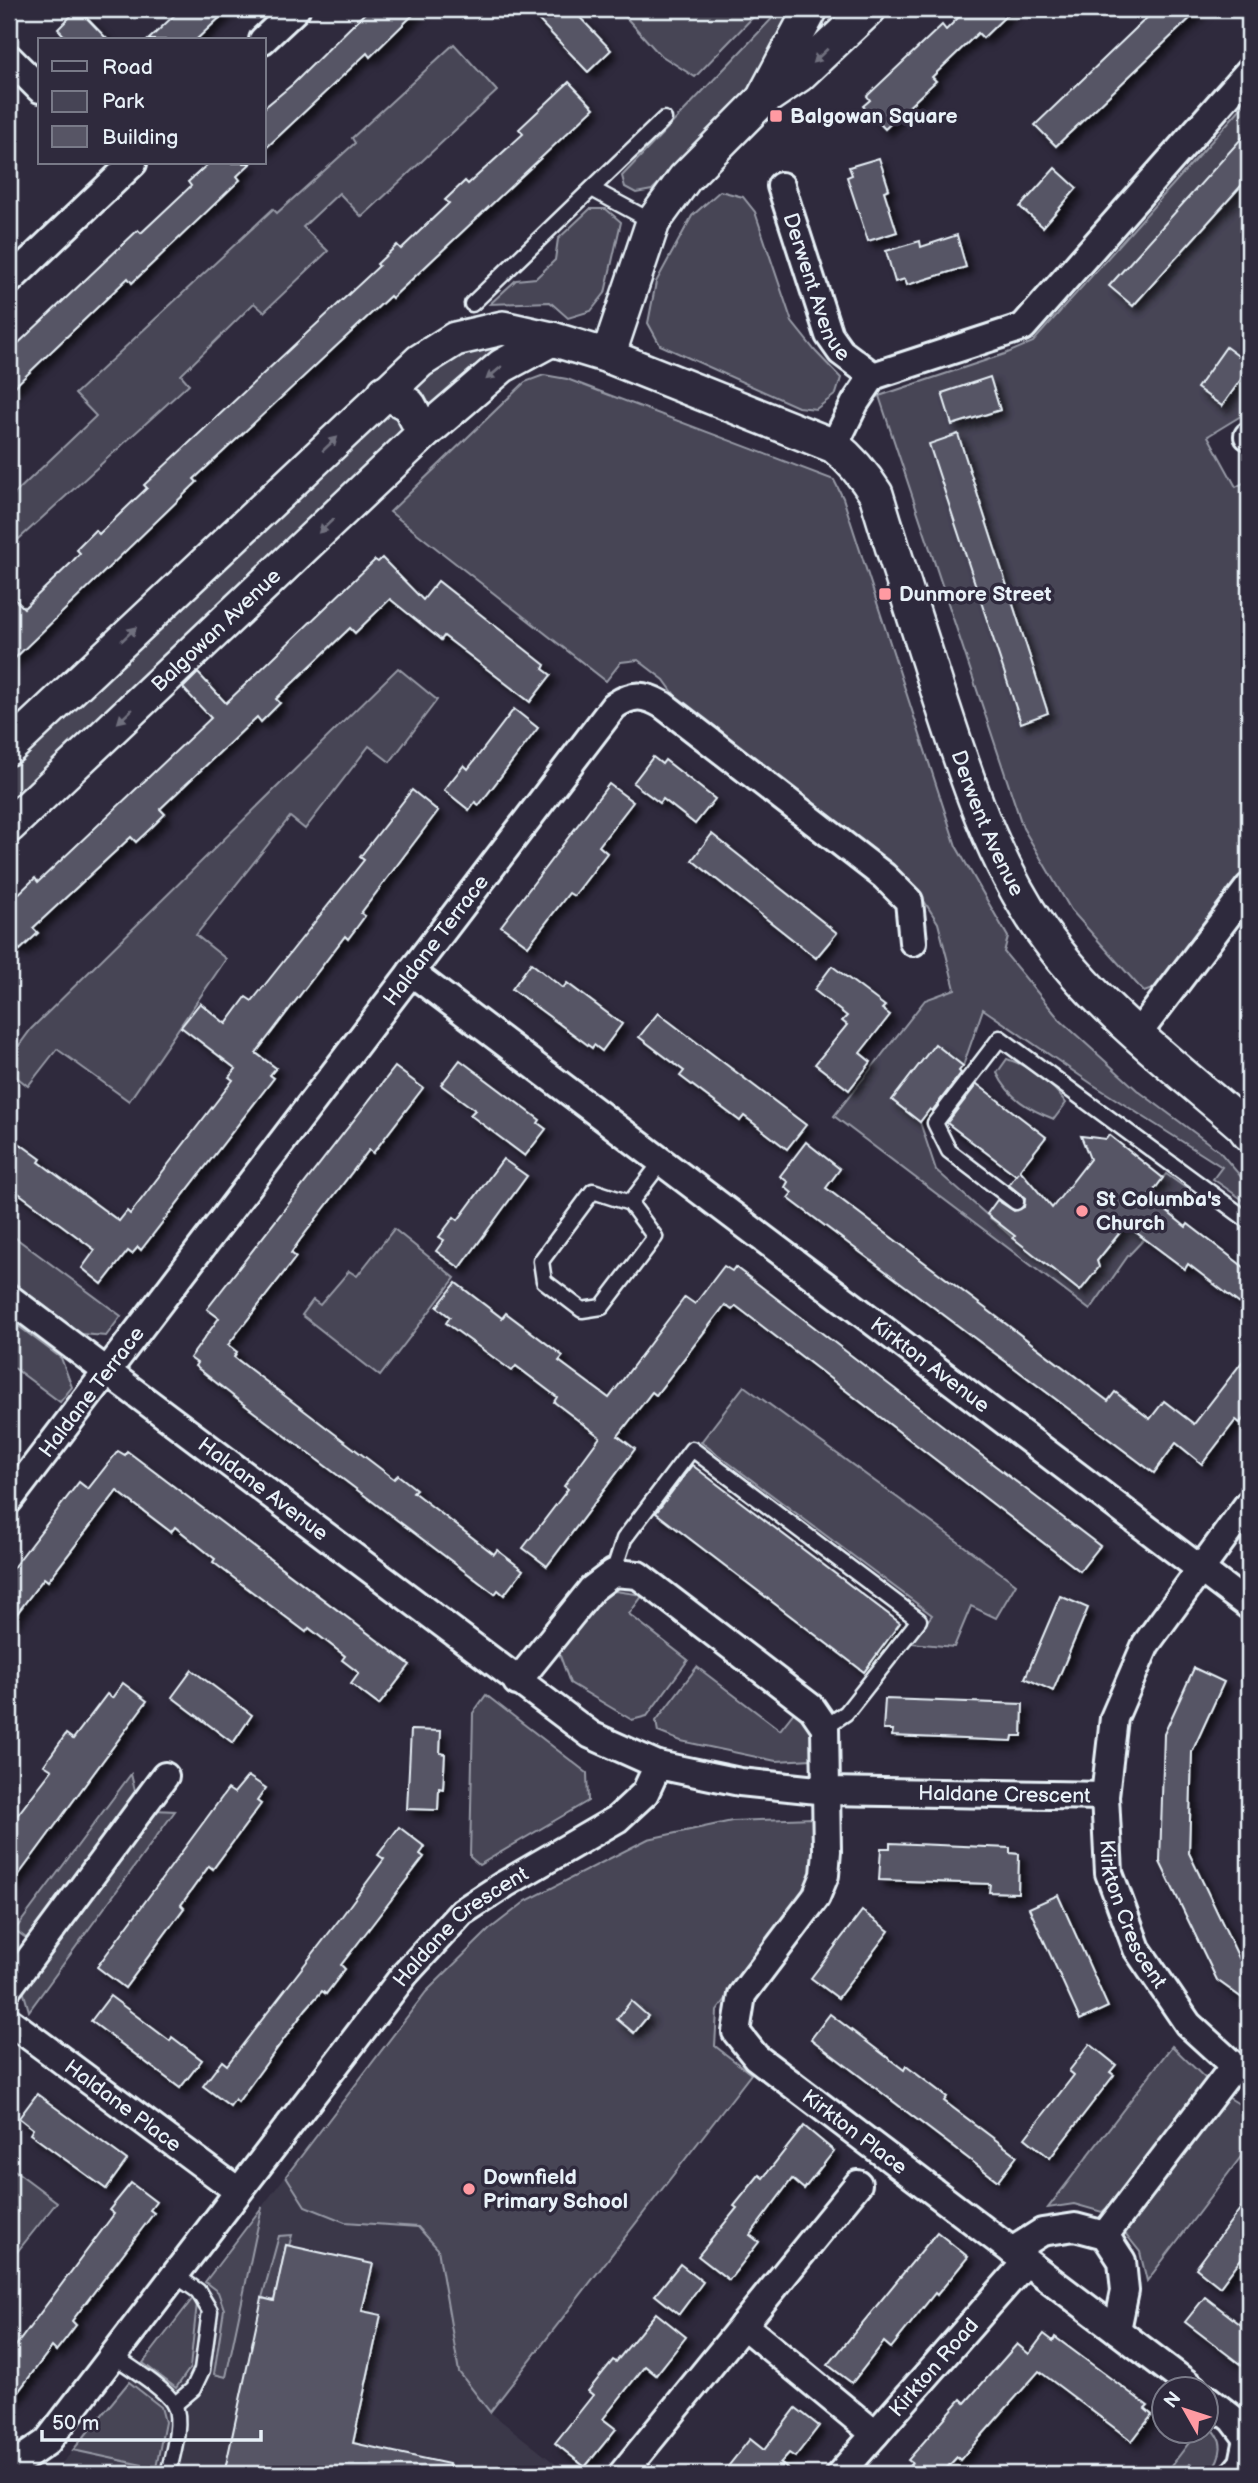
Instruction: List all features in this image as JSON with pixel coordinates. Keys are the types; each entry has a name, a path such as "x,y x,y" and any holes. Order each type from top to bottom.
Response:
{"street":[{"path":"265,38 296,9"},
{"path":"762,100 811,9"},
{"path":"608,356 653,222 685,178 762,100 799,75 869,9"},
{"path":"9,58 38,87"},
{"path":"873,376 1023,327 1249,71"},
{"path":"9,281 124,166"},
{"name":"Derwent Avenue","path":"781,186 829,335 841,352 873,376 855,402 834,446"},
{"path":"9,748 420,361 455,339 503,328 552,339"},
{"name":"Derwent Avenue","path":"552,339 608,356 834,446 850,458 876,494 979,815 1015,888 1042,932 1086,984 1137,1035 1249,1134"},
{"name":"Balgowan Avenue","path":"9,826 424,433 502,366 552,339"},
{"path":"385,392 408,405 424,433"},
{"name":"Haldane Terrace","path":"9,1500 614,706 627,697 648,697 663,705 884,876 909,901 912,942"},
{"path":"1137,1035 1249,887"},
{"name":"Kirkton Avenue","path":"411,972 1249,1606"},
{"name":"Haldane Avenue","path":"9,1298 517,1682 591,1735 658,1765"},
{"name":"Kirkton Crescent","path":"1242,2071 1188,2024 1137,1949 1109,1872 1105,1796 1114,1718 1146,1644 1249,1503"},
{"path":"517,1682 592,1589 613,1573 638,1575 812,1708 825,1727 827,1791"},
{"name":"Haldane Crescent","path":"9,2468 47,2442 405,1974 462,1912 617,1819 645,1793 658,1765 740,1782 827,1791 1105,1796"},
{"path":"9,1987 165,1776"},
{"name":"Kirkton Place","path":"827,1791 825,1875 816,1897 742,1995 736,2032 756,2057 1174,2374"},
{"name":"Haldane Place","path":"9,2021 238,2191"},
{"path":"1117,2330 1125,2291 1122,2261 1105,2235 1242,2071"},
{"path":"622,2474 858,2184"},
{"name":"Kirkton Road","path":"840,2474 1019,2256 1042,2232 1075,2227 1105,2235"},
{"path":"743,2325 875,2434"},
{"path":"1220,2409 1233,2419 1248,2439 1242,2463 1234,2474"}],"lane":[{"path":"472,304 664,119"},
{"path":"592,189 653,222"},
{"path":"1016,1202 949,1152 935,1122 1000,1038 1249,1221"},
{"path":"630,1203 662,1161"},
{"path":"593,1191 630,1203 654,1237 602,1307 582,1310 544,1281 541,1261 593,1191"},
{"path":"613,1573 624,1539 691,1449 919,1620 846,1713 825,1727"},
{"path":"174,2405 193,2389 202,2370 210,2311 198,2291 175,2275"},
{"path":"114,2356 158,2389 174,2405 177,2427 168,2474"}],"shaded area":[{"name":"Downfield Primary School","path":"426,1992 735,2094 490,2412 568,2474 48,2474 66,2459 136,2372"}],"green space":[{"path":"629,9 761,9 695,77 659,54 623,14"},
{"path":"781,9 793,9 750,91 652,190 636,193 625,187 622,176"},
{"path":"454,44 497,91 362,217 339,193 303,227 328,251 264,312 254,303 181,375 189,384 9,548 9,499 96,416 75,394 273,209 277,213 355,143 352,138"},
{"path":"1249,99 1249,411 1208,436 1236,487 1249,480 1249,867 1158,987 1144,992 1071,910 1023,828 879,396 1033,342"},
{"path":"720,191 743,197 755,212 792,322 841,378 836,394 816,409 798,407 660,345 648,323 656,282 692,216"},
{"path":"590,209 606,209 621,222 605,293 591,311 568,318 550,302 490,304 516,280 536,278 555,260 558,239"},
{"path":"515,338 427,417 400,389 435,359"},
{"path":"544,375 567,379 834,480 843,498 956,846 1008,937 1004,952 1060,1020 1137,1090 1219,1151 1249,1186 1249,1201 1246,1202 1213,1179 1222,1167 1092,1084 983,1009 963,1066 935,1045 892,1100 920,1122 936,1170 1013,1238 1095,1258 1166,1174 1190,1191 1128,1256 1090,1310 834,1116 925,1000 955,989 938,923 917,890 891,865 680,702 664,680 638,660 621,662 606,681 390,512 525,382"},
{"path":"395,408 409,427 9,817 9,761"},
{"path":"398,668 437,700 390,762 369,746 305,829 290,817 196,935 226,959 129,1101 57,1049 28,1086 9,1071 9,1059 31,1029"},
{"path":"1007,1059 1033,1071 1060,1095 1066,1103 1054,1119 1028,1107 1007,1089 997,1073"},
{"path":"394,1229 455,1278 380,1376 302,1315 313,1300 320,1305 349,1271 357,1276"},
{"path":"9,1233 121,1316 106,1336 81,1334 9,1279"},
{"path":"9,1319 61,1358 72,1387 60,1402 9,1364"},
{"path":"744,1386 1016,1584 996,1618 971,1606 954,1647 911,1643 932,1615 701,1442"},
{"path":"615,1591 643,1595 629,1614 688,1660 647,1716 632,1720 570,1683 558,1650 596,1600"},
{"path":"697,1667 780,1730 795,1711 811,1732 812,1759 776,1761 681,1741 658,1732 656,1721"},
{"path":"486,1695 587,1773 588,1801 479,1865 470,1857 473,1713"},
{"path":"131,1774 136,1795 29,1940 15,1930"},
{"path":"154,1810 175,1811 29,2011 23,1990"},
{"path":"812,1818 816,1859 809,1887 717,2011 715,2046 751,2074 490,2412 459,2372 438,2249 418,2227 345,2222 305,2206 286,2176 426,1992 490,1929 526,1901 648,1839 732,1821"},
{"path":"1172,2046 1207,2080 1114,2202 1102,2212 1074,2204 1048,2208"},
{"path":"1226,2096 1249,2110 1249,2146 1147,2281 1140,2252 1125,2233 1130,2219"},
{"path":"9,2166 57,2202 9,2262"},
{"path":"262,2207 226,2377 214,2374 224,2309 218,2292 205,2282"},
{"path":"292,2235 289,2246 286,2245 274,2301 262,2298 279,2236"},
{"path":"193,2298 197,2303 190,2368 176,2388 143,2363"},
{"path":"129,2382 161,2407 165,2422 156,2468 73,2450"},
{"path":"1220,2441 1221,2447 1220,2454 1209,2474 1190,2464 1182,2474 1166,2473 1188,2444 1220,2444"}],"building":[{"path":"78,9 106,38 66,38 58,29"},
{"path":"181,9 229,9 198,38 150,38"},
{"path":"369,9 419,9 370,57 367,53 266,148 266,106 293,84"},
{"path":"528,9 572,9 611,50 588,72"},
{"path":"955,9 1013,9 983,38 978,33 932,77 936,81 885,129 863,106 870,100 867,96 942,25 946,30 961,15"},
{"path":"1156,9 1200,9 1056,146 1035,125"},
{"path":"569,82 594,108 194,479 197,482 9,664 9,594 24,608 71,563 80,553 76,549 95,530 99,534 147,488 144,485 379,266 377,264 397,245 401,249 449,203 445,200 465,181 468,184 523,134 519,129"},
{"path":"1249,130 1249,177 1133,306 1109,286"},
{"path":"879,158 889,189 884,191 897,232 868,241 847,177 852,175 849,167"},
{"path":"208,164 250,164 237,176 240,180 132,283 128,278 9,392 9,352 138,230 141,233 191,186 188,182"},
{"path":"1055,168 1077,188 1043,227 1020,207"},
{"path":"957,235 966,267 907,285 905,279 895,282 886,251 920,241 921,247"},
{"path":"1226,347 1249,364 1249,368 1222,406 1197,388"},
{"path":"990,377 1000,410 952,425 942,393"},
{"path":"958,434 1048,713 1021,723 929,444"},
{"path":"382,558 423,600 438,581 545,665 543,669 551,675 530,702 444,636 441,640 390,599 355,633 350,628 276,699 280,703 261,722 257,717 160,809 165,814 136,842 131,837 33,928 38,933 20,950 16,945 9,952 9,903 35,878 38,882 211,718 183,688 198,673 226,703 375,560 378,562"},
{"path":"514,709 538,728 479,805 475,802 469,810 444,790 464,765 468,769"},
{"path":"653,757 662,764 665,760 715,799 695,824 663,799 660,803 633,783"},
{"path":"609,784 633,802 599,846 607,853 574,896 569,893 528,946 501,926"},
{"path":"412,790 438,811 361,913 365,916 348,939 345,936 256,1053 276,1068 270,1075 274,1078 141,1250 138,1247 132,1254 128,1251 102,1284 82,1268 95,1250 9,1186 9,1136 41,1159 39,1162 119,1221 127,1211 130,1214 233,1080 229,1077 236,1069 181,1027 200,1003 226,1024 246,997 252,1001 364,860 360,857"},
{"path":"712,834 837,933 816,958 692,860"},
{"path":"531,963 563,988 567,983 622,1024 602,1051 594,1045 592,1048 512,989"},
{"path":"832,966 885,1006 882,1009 890,1015 860,1053 871,1062 849,1090 815,1064 847,1025 842,1021 847,1016 814,990"},
{"path":"658,1013 806,1125 787,1149 744,1116 740,1121 680,1076 684,1071 639,1037"},
{"path":"935,1044 963,1066 959,1071 961,1073 932,1111 930,1109 920,1122 892,1100"},
{"path":"460,1060 540,1120 538,1123 546,1129 525,1156 470,1115 475,1110 441,1085"},
{"path":"395,1067 423,1088 373,1153 369,1150 300,1240 291,1253 296,1257 228,1345 237,1352 234,1357 306,1412 394,1479 398,1475 416,1489 413,1492 494,1554 497,1550 523,1570 504,1595 498,1590 495,1594 242,1403 195,1366 197,1363 190,1358 219,1318 207,1309"},
{"path":"977,1084 1046,1137 1020,1170 1052,1208 1090,1159 1081,1136 1106,1139 1109,1135 1163,1178 1149,1197 1186,1227 1188,1224 1249,1271 1249,1311 1188,1264 1185,1269 1126,1225 1097,1261 1099,1267 1080,1291 1013,1238 1015,1236 987,1214 997,1200 1014,1211 1024,1207 1025,1198 1009,1185 1016,1175 947,1123"},
{"path":"806,1142 840,1169 826,1188 1108,1401 1115,1392 1150,1419 1164,1401 1194,1424 1249,1353 1249,1412 1240,1423 1236,1420 1202,1464 1176,1443 1154,1473 788,1198 792,1193 785,1187 788,1182 780,1176"},
{"path":"503,1159 527,1176 460,1268 436,1251 444,1240 439,1237 454,1217 458,1220"},
{"path":"724,1266 732,1271 735,1267 754,1281 1100,1546 1080,1571 736,1306 732,1310 725,1305 656,1395 652,1392 618,1436 635,1449 547,1566 523,1548 568,1489 564,1486 600,1437 554,1402 557,1397 516,1366 512,1371 446,1323 450,1317 437,1307 456,1283 502,1318 506,1313 563,1356 559,1361 609,1398 685,1297 695,1304"},
{"path":"118,1451 125,1455 127,1451 410,1665 379,1705 351,1684 359,1673 342,1660 345,1656 309,1628 306,1632 243,1585 175,1527 171,1532 117,1491 48,1581 44,1578 9,1624 9,1573 79,1482 88,1489"},
{"path":"692,1465 900,1623 864,1672 656,1513"},
{"path":"1060,1596 1088,1608 1053,1691 1025,1678"},
{"path":"1194,1668 1224,1682 1192,1752 1189,1853 1249,1979 1249,2003 1217,1980 1160,1862 1164,1734"},
{"path":"192,1670 252,1715 233,1743 172,1697"},
{"path":"123,1683 147,1701 9,1888 9,1826 52,1770 44,1765 66,1734 73,1739 107,1694 112,1698"},
{"path":"885,1699 1023,1704 1022,1736 1013,1736 1012,1741 892,1736 893,1730 883,1730"},
{"path":"411,1730 441,1731 440,1753 445,1754 443,1789 439,1788 438,1810 407,1809"},
{"path":"248,1776 266,1788 257,1801 261,1804 213,1869 209,1866 181,1905 184,1908 125,1988 97,1967 228,1789 234,1793"},
{"path":"399,1827 425,1847 420,1854 424,1857 341,1965 345,1969 326,1994 322,1991 306,2009 238,2102 235,2099 230,2106 203,2086 222,2061 227,2065 342,1916 384,1859 378,1855"},
{"path":"890,1843 1010,1848 1010,1853 1019,1854 1018,1893 989,1892 990,1884 879,1880 881,1848 890,1848"},
{"path":"1058,1895 1108,2007 1080,2020 1029,1908"},
{"path":"862,1911 889,1931 838,1998 811,1978"},
{"path":"110,1996 170,2041 172,2037 202,2060 180,2088 91,2021"},
{"path":"631,2001 648,2016 634,2033 617,2019"},
{"path":"830,2014 904,2070 906,2066 947,2097 944,2101 1017,2156 998,2181 811,2039"},
{"path":"1090,2044 1116,2065 1110,2072 1114,2075 1050,2158 1025,2138 1074,2075 1069,2071"},
{"path":"37,2094 127,2160 106,2189 30,2134 33,2129 19,2118"},
{"path":"804,2126 834,2151 804,2189 792,2179 750,2235 759,2242 729,2280 698,2256 737,2208 734,2206 759,2175 763,2178"},
{"path":"131,2183 156,2202 150,2210 154,2213 72,2321 76,2325 67,2337 56,2351 52,2347 9,2404 9,2355 114,2214 109,2210"},
{"path":"1249,2197 1249,2248 1220,2287 1196,2268"},
{"path":"937,2232 968,2257 891,2348 884,2342 852,2383 828,2365"},
{"path":"286,2245 373,2264 362,2311 381,2315 353,2443 449,2464 448,2474 224,2474 262,2298 274,2301"},
{"path":"680,2264 703,2282 679,2314 655,2295"},
{"path":"1205,2297 1249,2331 1249,2371 1185,2322"},
{"path":"656,2313 686,2337 656,2375 645,2366 603,2419 616,2429 585,2467 555,2443 593,2395 588,2391"},
{"path":"1044,2334 1053,2341 1055,2337 1148,2406 1145,2409 1150,2413 1150,2418 1132,2441 1039,2371 960,2460 957,2457 941,2474 902,2474 912,2463 908,2460 961,2399 965,2403 1017,2344 1029,2354"},
{"path":"796,2408 819,2426 795,2457 789,2453 780,2463 794,2474 722,2474 750,2439 764,2450"}],"place":[{"name":"Balgowan Square","path":"776,116"},
{"name":"Dunmore Street","path":"885,594"},
{"name":"St Columba's Church","path":"1082,1211"},
{"name":"Downfield Primary School","path":"469,2189"}]}
